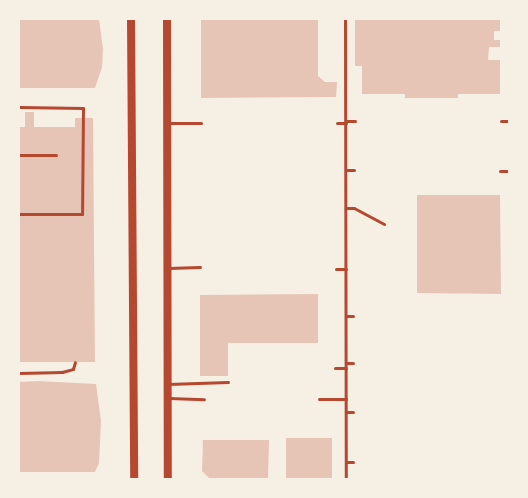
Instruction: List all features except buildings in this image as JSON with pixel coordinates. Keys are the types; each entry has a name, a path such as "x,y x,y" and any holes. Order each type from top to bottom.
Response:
{"main road":[{"path":"131,19 134,479"},
{"path":"167,19 168,479"}],"lane":[{"path":"345,19 346,479"},
{"path":"19,107 83,108 82,214 19,214"},
{"path":"337,123 355,121"},
{"path":"501,122 509,122"},
{"path":"168,123 201,123"},
{"path":"19,155 56,155"},
{"path":"346,170 354,170"},
{"path":"500,171 509,171"},
{"path":"346,208 354,208 384,224"},
{"path":"168,268 200,267"},
{"path":"336,269 346,269"},
{"path":"346,316 353,316"},
{"path":"19,373 62,372 73,369 75,362"},
{"path":"346,363 353,363"},
{"path":"335,368 346,368"},
{"path":"168,384 228,382"},
{"path":"168,398 204,399"},
{"path":"319,399 346,399"},
{"path":"346,412 353,412"},
{"path":"346,462 353,462"}]}
